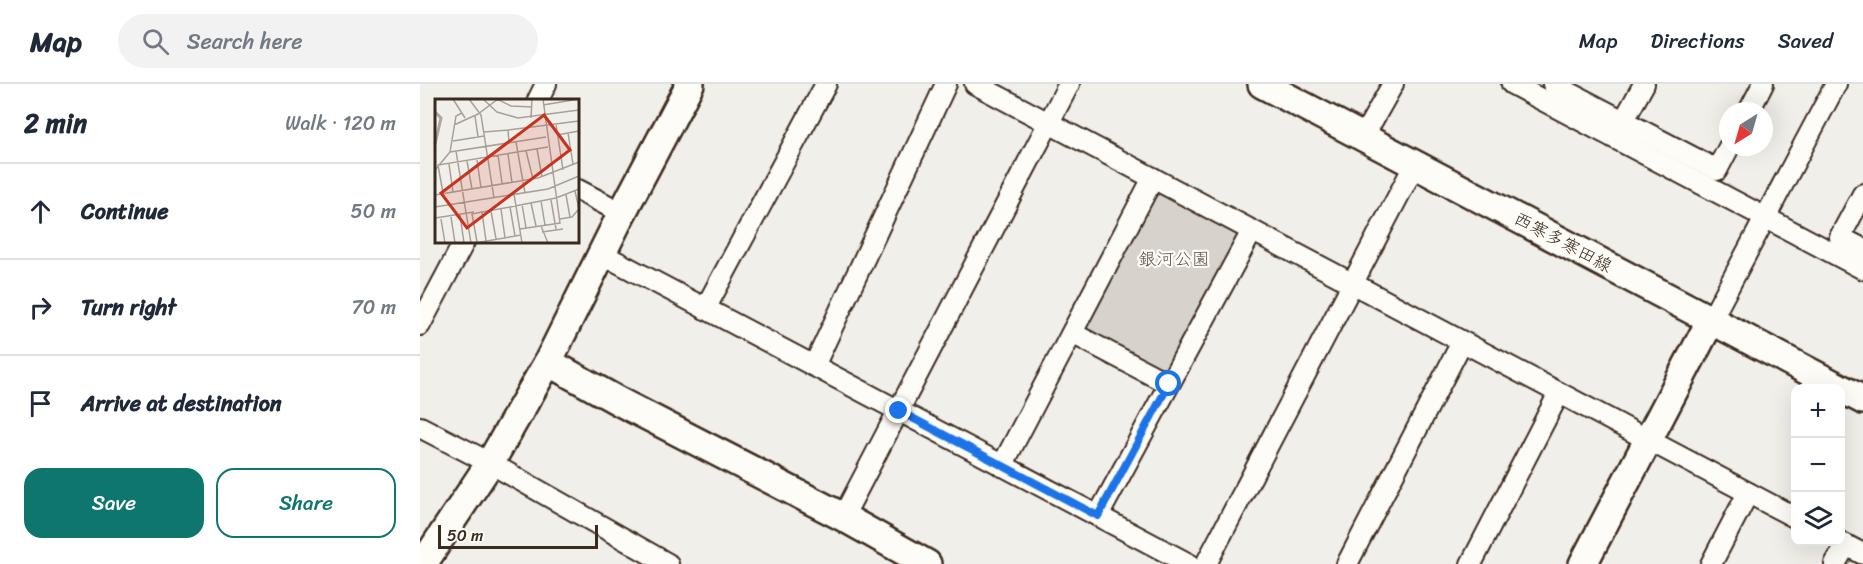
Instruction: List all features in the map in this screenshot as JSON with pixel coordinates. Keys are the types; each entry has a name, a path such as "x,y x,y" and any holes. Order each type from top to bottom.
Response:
{"street":[{"path":"538,99 546,84"},
{"path":"425,562 489,464 548,362 622,213 690,84"},
{"path":"705,309 826,84"},
{"path":"814,366 946,84"},
{"path":"975,84 1791,515"},
{"path":"843,517 1069,84"},
{"name":"西寒多寒田線","path":"1262,84 1863,400"},
{"path":"1363,137 1393,84"},
{"path":"1512,84 1863,269"},
{"path":"1554,84 1717,170 1724,156"},
{"path":"1623,122 1644,84"},
{"path":"1754,102 1763,84"},
{"path":"1583,564 1836,84"},
{"path":"1206,564 1415,164"},
{"path":"1002,466 1153,178"},
{"path":"579,191 622,213"},
{"path":"1863,194 1840,237 1863,249"},
{"path":"1098,516 1252,231"},
{"path":"420,325 426,300 463,243"},
{"path":"602,254 1188,564"},
{"path":"1072,333 1169,384"},
{"path":"1347,564 1462,342"},
{"path":"548,362 620,402 843,517 915,561"},
{"path":"1471,564 1558,393"},
{"path":"420,427 668,564"},
{"path":"1711,564 1748,493"},
{"path":"1835,564 1850,547"}],"green space":[{"name":"銀河公園","path":"1161,193 1236,233 1238,241 1167,370 1158,372 1087,335 1085,327 1152,199"}],"route":[{"path":"899,411 1098,516 1169,384"}]}
